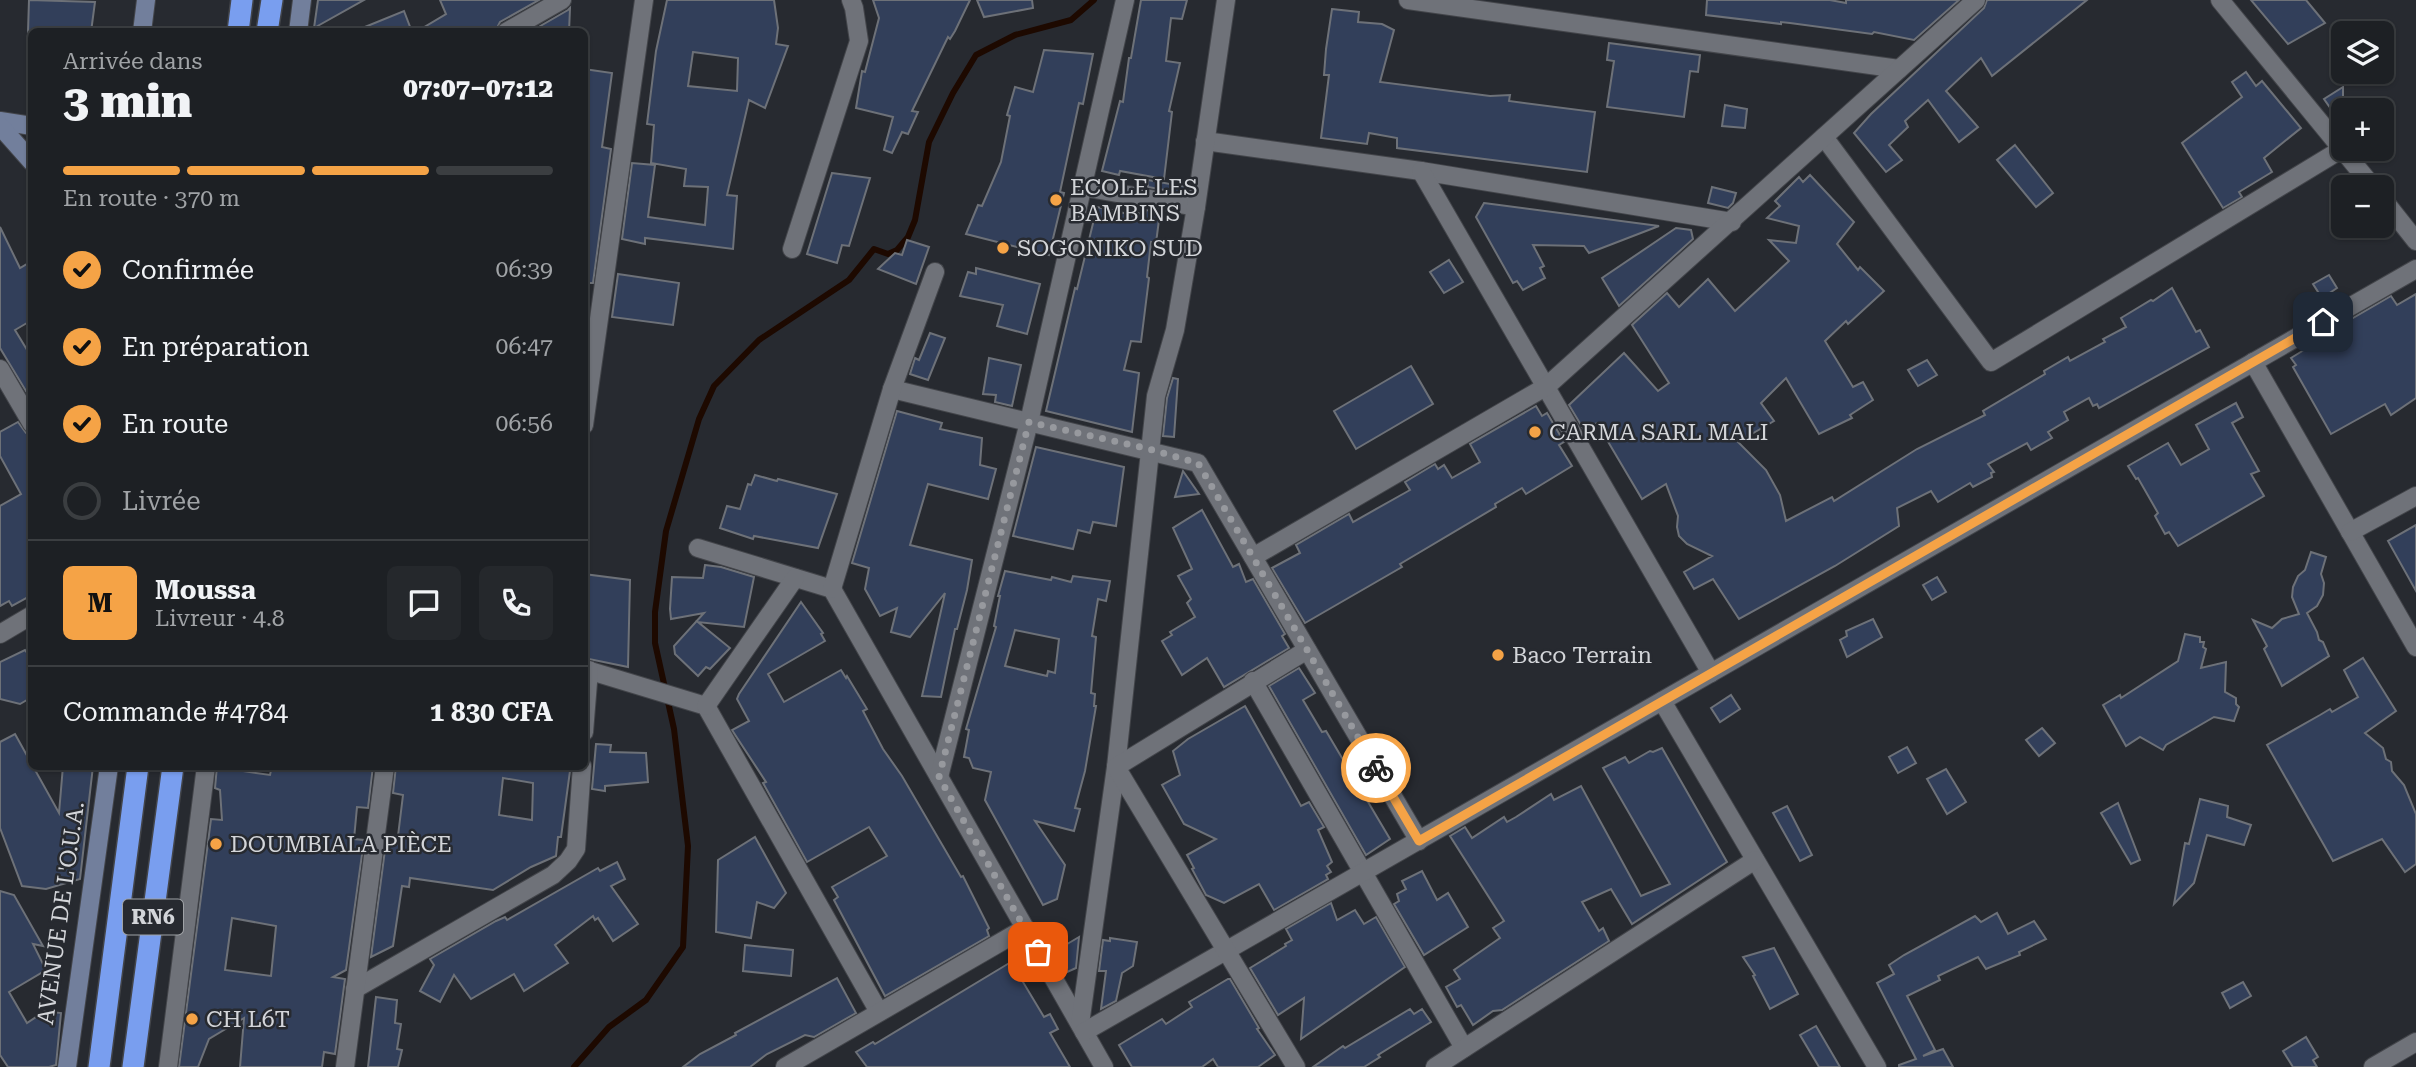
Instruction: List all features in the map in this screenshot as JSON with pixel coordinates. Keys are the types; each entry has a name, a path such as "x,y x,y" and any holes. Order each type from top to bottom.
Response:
{"highway":[{"path":"238,28 242,0"},
{"path":"268,28 272,0"},
{"name":"RN6","path":"99,1067 137,770"},
{"name":"RN6","path":"133,1067 172,770"}],"street":[{"path":"142,28 146,0"},
{"path":"298,28 302,0"},
{"path":"513,28 562,0"},
{"path":"588,397 644,0"},
{"path":"792,249 859,41 854,8 850,0"},
{"path":"939,777 1029,422 1125,0"},
{"path":"1082,1028 1116,767 1156,396 1175,330 1226,0"},
{"path":"1408,0 1899,69"},
{"path":"1253,557 1547,386 1976,0"},
{"path":"2220,0 2331,136"},
{"path":"0,124 28,126"},
{"path":"0,124 28,157"},
{"path":"1824,137 1991,362 2331,156"},
{"path":"1205,141 1421,171 1732,222"},
{"path":"2352,161 2363,175"},
{"path":"1421,171 1711,673"},
{"path":"1083,187 1196,207"},
{"path":"2394,213 2416,240"},
{"path":"1082,1028 1226,951 2416,269"},
{"path":"832,589 892,389 935,272"},
{"path":"2253,362 2416,647"},
{"path":"0,369 28,417"},
{"path":"892,389 1198,463 1419,841"},
{"path":"2350,532 2416,496"},
{"path":"698,548 832,589 1104,1067"},
{"path":"706,706 795,578"},
{"path":"0,634 28,617"},
{"path":"1116,767 1307,650"},
{"path":"588,669 706,706 879,1012"},
{"path":"1254,681 1464,1048"},
{"path":"1662,701 1877,1067"},
{"path":"1116,767 1296,1067"},
{"name":"AVENUE DE L'O.U.A.","path":"67,1067 108,770"},
{"path":"168,1067 205,770"},
{"path":"345,1067 384,770"},
{"path":"355,989 553,875 568,861 576,849 582,770"},
{"path":"1434,1067 1755,860"},
{"path":"785,1067 1025,928"},
{"path":"2372,1067 2416,1042"}],"building":[{"path":"29,0 95,2 92,28 28,28"},
{"path":"318,0 364,0 314,28"},
{"path":"440,0 539,0 500,22 497,28 423,28 446,14"},
{"path":"667,0 774,0 778,28 776,44 788,46 765,108 749,100 727,195 737,196 733,249 645,238 645,244 622,239 632,163 655,165 648,217 705,225 708,187 684,186 686,169 651,163 654,125 647,124 656,51","holes":["693,52 738,58 737,91 688,86"]},
{"path":"873,0 970,0 955,31 950,39 948,37 912,111 918,112 908,134 902,132 892,153 884,150 893,117 856,108 862,71 865,72 879,18"},
{"path":"977,0 1032,0 1033,8 984,17"},
{"path":"1141,0 1187,0 1182,19 1171,18 1166,61 1180,63 1169,111 1172,112 1164,179 1120,171 1119,175 1102,171 1120,101 1123,102"},
{"path":"1707,0 1830,0 1846,3 1846,0 1959,0 1914,40 1874,32 1872,34 1706,15"},
{"path":"1987,0 2087,0 1992,76 1981,58 1946,91 1978,127 1959,142 1928,100 1905,121 1908,127 1889,145 1902,160 1886,172 1854,133 1984,8"},
{"path":"2251,0 2306,0 2325,23 2288,44"},
{"path":"570,8 569,28 537,28"},
{"path":"1332,9 1359,12 1358,22 1382,24 1394,30 1380,82 1490,96 1510,95 1509,101 1595,112 1587,172 1397,148 1397,138 1369,133 1367,144 1321,138 1329,75 1324,75"},
{"path":"404,11 410,28 362,28"},
{"path":"1609,43 1700,55 1698,72 1690,71 1684,117 1607,107 1614,61 1607,60"},
{"path":"1044,50 1093,54 1083,104 1079,103 1060,192 1064,193 1049,255 966,234 978,205 982,206 1001,162 1010,116 1007,115 1015,87 1033,92"},
{"path":"588,70 612,73 602,147 611,149 593,283 588,283"},
{"path":"2246,72 2256,86 2262,81 2301,128 2264,158 2272,172 2239,192 2242,197 2223,208 2182,143 2242,97 2232,82"},
{"path":"2343,87 2343,98 2331,98 2331,109 2324,99"},
{"path":"1725,105 1747,109 1745,128 1722,126"},
{"path":"2015,145 2053,193 2036,207 1997,160"},
{"path":"832,173 870,178 849,246 842,245 837,263 807,254"},
{"path":"1810,175 1854,222 1837,244 1858,270 1860,267 1884,291 1825,341 1853,387 1863,382 1873,400 1850,415 1852,418 1819,434 1786,378 1761,403 1774,421 1738,442 1766,470 1780,495 1786,521 1832,497 1834,501 1917,449 1985,415 1983,411 2045,374 2044,371 2068,357 2070,361 2105,342 2103,339 2126,327 2121,318 2172,288 2196,332 2200,330 2209,347 2099,408 2097,404 2093,406 2089,398 2064,412 2068,420 2048,432 2052,438 2031,450 2027,443 1988,464 1994,472 1991,473 1992,477 1973,487 1970,483 1938,502 1931,491 1897,508 1899,526 1835,566 1739,619 1713,579 1694,589 1684,572 1712,556 1687,544 1679,536 1678,516 1666,484 1642,499 1597,423 1584,430 1569,405 1624,353 1658,391 1669,383 1632,325 1667,293 1679,307 1708,279 1735,311 1789,261 1769,240 1796,243 1799,226 1767,218 1780,206 1775,201 1799,177 1803,182"},
{"path":"1148,180 1187,187 1186,194 1148,187"},
{"path":"1712,187 1736,193 1728,208 1708,203"},
{"path":"1484,203 1659,226 1589,253 1584,246 1533,245 1544,266 1540,268 1545,278 1523,290 1517,281 1513,283 1476,217"},
{"path":"1097,207 1137,216 1138,213 1145,215 1146,210 1160,212 1156,243 1151,242 1141,342 1131,341 1124,370 1139,373 1132,432 1046,411"},
{"path":"0,227 20,268 28,263 28,322 15,330 28,351 28,394 0,348"},
{"path":"1676,228 1691,230 1693,239 1619,306 1602,278"},
{"path":"907,240 929,247 916,284 878,269 895,253 902,255"},
{"path":"1449,260 1463,282 1444,293 1430,272"},
{"path":"976,268 1040,284 1027,334 997,326 1003,305 960,296 968,272 976,274"},
{"path":"618,274 679,283 673,325 612,317"},
{"path":"2329,275 2337,288 2322,298 2313,284"},
{"path":"2416,294 2416,398 2391,415 2385,404 2331,434 2293,367 2296,365 2291,358 2391,296 2397,305"},
{"path":"930,333 945,338 928,380 910,374 915,358 919,360"},
{"path":"989,358 1021,365 1012,406 995,402 996,395 983,394"},
{"path":"1927,360 1937,375 1918,386 1908,370"},
{"path":"1411,366 1433,404 1356,449 1334,411"},
{"path":"1173,378 1178,379 1174,437 1163,436 1167,398"},
{"path":"2236,403 2243,417 2232,423 2259,471 2251,474 2264,496 2178,546 2169,532 2165,534 2155,516 2158,513 2128,466 2168,443 2181,465 2209,449 2196,425"},
{"path":"1536,406 1542,416 1547,413 1564,442 1559,445 1572,466 1526,494 1522,488 1495,504 1496,507 1400,564 1402,567 1305,623 1272,568 1300,553 1296,545 1349,514 1353,522 1410,490 1405,482 1435,464 1438,469 1444,465 1452,478 1480,462 1470,444"},
{"path":"897,411 942,423 940,429 982,438 980,465 996,469 988,499 928,484 910,545 972,560 941,697 922,696 945,593 910,637 891,632 897,608 880,616 865,589 869,568 852,563"},
{"path":"18,422 28,434 28,597 12,606 9,601 0,606 0,506 21,494 0,456 0,432"},
{"path":"1036,447 1124,467 1116,526 1093,522 1090,533 1078,530 1073,549 1013,536"},
{"path":"1183,471 1199,494 1175,497"},
{"path":"755,475 837,494 818,548 754,536 753,539 720,528 727,506 740,509 748,484 751,485"},
{"path":"1202,510 1233,567 1239,564 1246,582 1253,579 1285,634 1282,636 1289,648 1224,687 1207,658 1182,675 1162,641 1172,635 1170,632 1195,617 1187,603 1191,599 1178,576 1192,569 1173,528"},
{"path":"2416,525 2416,591 2388,541"},
{"path":"2311,552 2326,557 2321,574 2324,583 2323,595 2317,606 2307,613 2329,656 2282,686 2264,649 2267,646 2253,620 2272,628 2282,619 2299,614 2292,597 2293,587 2298,576 2305,570"},
{"path":"705,565 754,577 744,627 698,622 730,648 710,669 706,667 698,676 675,654 674,646 704,613 671,619 672,577 703,578"},
{"path":"1005,571 1071,582 1073,576 1110,581 1106,601 1098,599 1092,636 1096,637 1091,693 1095,694 1096,706 1085,771 1075,808 1080,809 1074,831 1035,821 1065,865 1057,899 1043,905 985,800 991,772 973,768 969,758 964,757 969,730 966,729 996,627 998,596","holes":["1015,630 1059,639 1055,673 1048,671 1047,676 1005,666"]},
{"path":"588,575 630,580 628,667 588,659"},
{"path":"1937,577 1946,592 1932,600 1923,585"},
{"path":"801,602 823,633 821,634 825,641 768,674 784,702 841,670 846,678 847,676 867,709 863,711 883,749 902,776 961,877 963,876 989,928 989,936 885,996 834,900 838,897 832,887 887,856 869,827 807,862 763,783 766,782 732,730 749,721 737,699 739,694"},
{"path":"1873,619 1882,637 1847,657 1840,640 1847,636 1846,631"},
{"path":"2185,634 2200,637 2200,642 2204,642 2203,647 2206,649 2201,668 2226,662 2225,692 2236,698 2239,707 2234,721 2214,717 2166,745 2163,750 2140,737 2126,746 2103,705 2120,695 2121,698 2178,661"},
{"path":"25,650 28,654 28,699 20,704 0,699 0,662"},
{"path":"2363,658 2396,711 2365,733 2383,748 2386,759 2391,762 2392,771 2404,785 2416,814 2416,864 2405,872 2382,839 2333,861 2267,745 2330,709 2332,712 2358,697 2344,670"},
{"path":"1299,668 1315,693 1303,700 1322,732 1326,731 1390,839 1366,855 1269,686"},
{"path":"1731,695 1740,709 1720,722 1711,708"},
{"path":"1245,706 1301,806 1309,802 1324,827 1318,830 1332,862 1327,866 1331,872 1326,875 1328,879 1274,910 1259,884 1224,903 1206,895 1187,855 1216,839 1184,824 1162,785 1180,775 1173,751 1188,739"},
{"path":"2042,728 2055,743 2039,756 2026,740"},
{"path":"15,734 28,757 28,770 35,770 59,813 63,770 93,770 80,879 46,889 22,886 0,828 0,742"},
{"path":"596,744 611,745 610,752 646,753 648,782 605,786 605,791 592,789"},
{"path":"1907,747 1916,763 1898,773 1889,757"},
{"path":"1662,748 1727,862 1632,924 1611,889 1582,902 1599,931 1603,928 1609,941 1502,1010 1493,1011 1473,1025 1461,1005 1457,1007 1446,987 1460,979 1454,970 1500,938 1493,928 1504,921 1450,836 1465,827 1472,838 1504,817 1507,822 1516,817 1551,794 1554,800 1581,786 1641,896 1670,884 1603,768 1625,757 1629,763 1650,751"},
{"path":"1946,769 1966,802 1947,814 1927,779"},
{"path":"217,770 270,775 271,770 373,770 368,808 357,807 354,839 364,840 346,970 333,977 345,979 335,1054 324,1052 322,1067 240,1067 244,1018 209,1039 198,1067 179,1067 211,819 222,820 220,790 215,788","holes":["232,918 276,926 271,976 225,970"]},
{"path":"396,770 570,771 556,856 531,867 493,890 410,878 409,887 402,886 393,946 371,957 386,842 397,844 403,795 393,793","holes":["503,778 533,783 532,820 499,815"]},
{"path":"2200,799 2228,806 2227,817 2251,825 2244,845 2207,835 2194,883 2174,904 2185,843 2189,844"},
{"path":"2118,803 2140,860 2131,864 2101,813"},
{"path":"1787,806 1812,855 1800,861 1773,813"},
{"path":"755,837 786,893 774,908 757,902 751,938 716,932 718,860"},
{"path":"617,862 625,879 611,886 638,924 613,941 598,918 595,920 593,916 555,945 568,963 524,991 514,974 471,999 454,975 440,1002 420,991 434,965 430,959 496,921 505,917 507,920 598,868 600,871"},
{"path":"1422,871 1437,900 1448,893 1468,927 1424,955 1394,904 1399,901 1397,894 1406,889 1402,881"},
{"path":"0,891 14,895 43,946 33,944 46,970 9,992 27,1023 45,1011 61,1013 56,1065 8,1067 0,1055"},
{"path":"1331,903 1337,920 1355,910 1364,924 1376,917 1405,967 1301,1039 1304,998 1278,1015 1250,968 1292,940 1286,929"},
{"path":"1997,913 2008,934 2034,921 2046,939 2019,952 2020,955 1986,969 1978,957 1938,976 1940,980 1907,996 1935,1050 1923,1056 1943,1049 1953,1067 1899,1067 1916,1059 1877,983 1894,974 1889,965 1904,955 1975,916 1981,922"},
{"path":"1079,937 1076,968 1065,973 1052,953"},
{"path":"1110,938 1137,942 1133,966 1122,973 1116,1001 1101,1009 1106,971 1099,971 1103,940 1110,941"},
{"path":"745,945 793,950 791,976 743,971"},
{"path":"1774,948 1798,994 1770,1009 1753,976 1755,975 1743,957"},
{"path":"1011,962 1044,1017 1050,1014 1058,1029 1050,1033 1070,1067 867,1067 856,1052 873,1042 875,1044"},
{"path":"837,978 856,1013 814,1037 805,1035 767,1054 750,1067 683,1067 700,1054 736,1035 735,1033"},
{"path":"1228,979 1275,1055 1258,1067 1218,1067 1213,1059 1202,1067 1132,1067 1119,1045 1162,1019 1166,1024 1192,1007 1189,1002"},
{"path":"2243,982 2251,996 2230,1008 2222,993"},
{"path":"376,997 397,1000 395,1023 401,1024 397,1049 402,1050 398,1067 368,1067"},
{"path":"1410,1009 1414,1014 1422,1009 1431,1022 1378,1055 1380,1057 1364,1067 1313,1067 1343,1046 1345,1048"},
{"path":"1816,1026 1840,1067 1819,1067 1800,1035"},
{"path":"2306,1037 2318,1057 2313,1060 2317,1067 2293,1067 2283,1051"}],"waterway":[{"path":"574,1067 609,1027 646,1000 683,947 688,846 674,729 655,643 655,612 666,531 699,419 714,386 759,340 849,280 874,249 888,254 897,250 908,237 915,220 929,142 953,93 976,55 1015,35 1071,20 1094,0"}],"way so far":[{"path":"1038,952 939,777 1029,422 1198,463 1376,768"}],"place":[{"name":"ECOLE LES BAMBINS","path":"1056,200"},
{"name":"SOGONIKO SUD","path":"1003,248"},
{"name":"CARMA SARL MALI","path":"1535,432"},
{"name":"Baco Terrain","path":"1498,655"},
{"name":"DOUMBIALA PIÈCE","path":"216,844"},
{"name":"CH L6T","path":"192,1019"}],"route":[{"path":"1376,768 1419,841 2323,322"}]}
